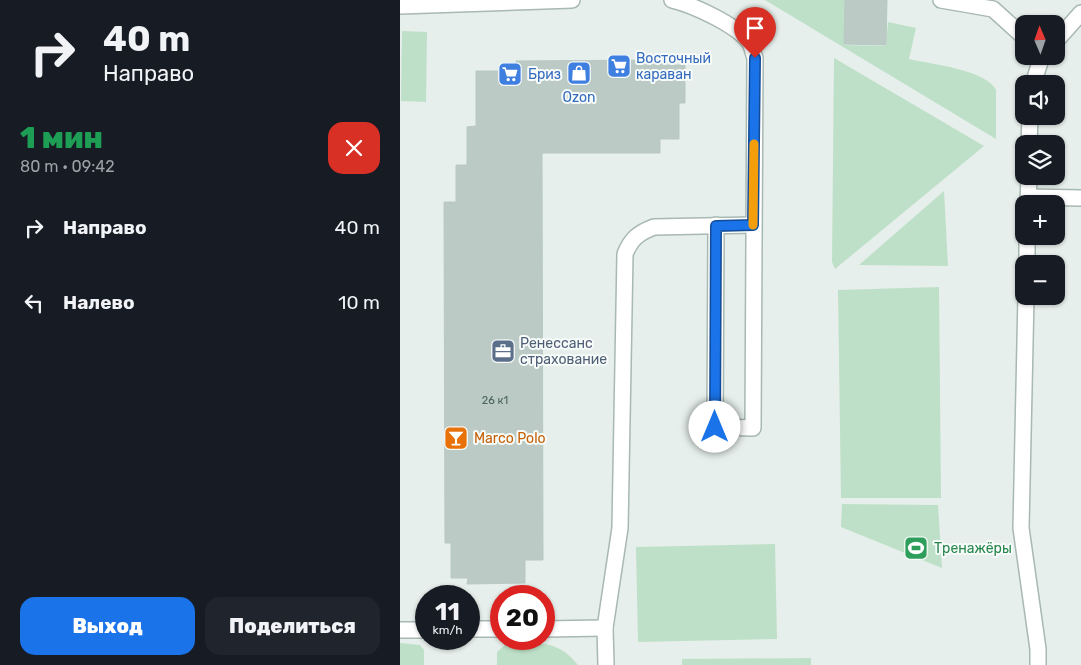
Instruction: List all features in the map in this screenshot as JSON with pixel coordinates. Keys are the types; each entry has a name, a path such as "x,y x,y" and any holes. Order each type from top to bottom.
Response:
{"lane":[{"path":"400,6 572,0"},
{"path":"672,0 699,10 737,31 750,44 755,58 753,428 715,427 716,226"},
{"path":"941,0 993,9 1015,29"},
{"path":"1065,31 1081,12"},
{"path":"1065,199 1081,198"},
{"path":"606,665 605,628 620,528 625,254 629,242 641,232 654,227 753,225"},
{"path":"1026,305 1021,528 1038,648 1038,665"},
{"path":"555,629 605,628"},
{"path":"400,630 415,630"}],"green space":[{"path":"765,0 845,0 844,45 886,46 888,22 916,28 909,59 957,69 982,77 991,83 996,90 996,139"},
{"path":"402,31 427,32 426,102 401,101"},
{"path":"834,58 984,146 835,269 832,262"},
{"path":"944,191 948,266 859,265"},
{"path":"939,287 941,498 841,498 838,290"},
{"name":"Тренажёры","path":"842,504 938,505 942,568 841,527"},
{"path":"775,544 777,639 638,642 636,547"},
{"path":"400,643 415,644 415,650 424,650 424,665 400,665"},
{"path":"555,648 570,657 578,665 497,665 497,652 499,650 555,650"},
{"path":"811,658 811,665 682,665 682,659"}],"building":[{"path":"845,0 887,0 886,45 844,44"},
{"path":"665,60 666,65 685,65 685,103 679,103 679,139 660,139 660,153 542,153 543,560 525,560 525,583 467,584 468,578 451,578 451,543 445,543 444,202 456,202 456,165 467,165 467,127 476,126 476,71 516,71 516,61"}],"slow traffic":[{"path":"753,225 754,144"}],"place":[{"name":"Восточный караван","path":"619,66"},
{"name":"Ozon","path":"579,73"},
{"name":"Бриз","path":"510,74"},
{"name":"Ренессанс страхование","path":"503,351"},
{"name":"Marco Polo","path":"456,438"},
{"name":"Тренажёры","path":"916,548"}],"route":[{"path":"715,427 716,226 753,225 755,58"}]}
